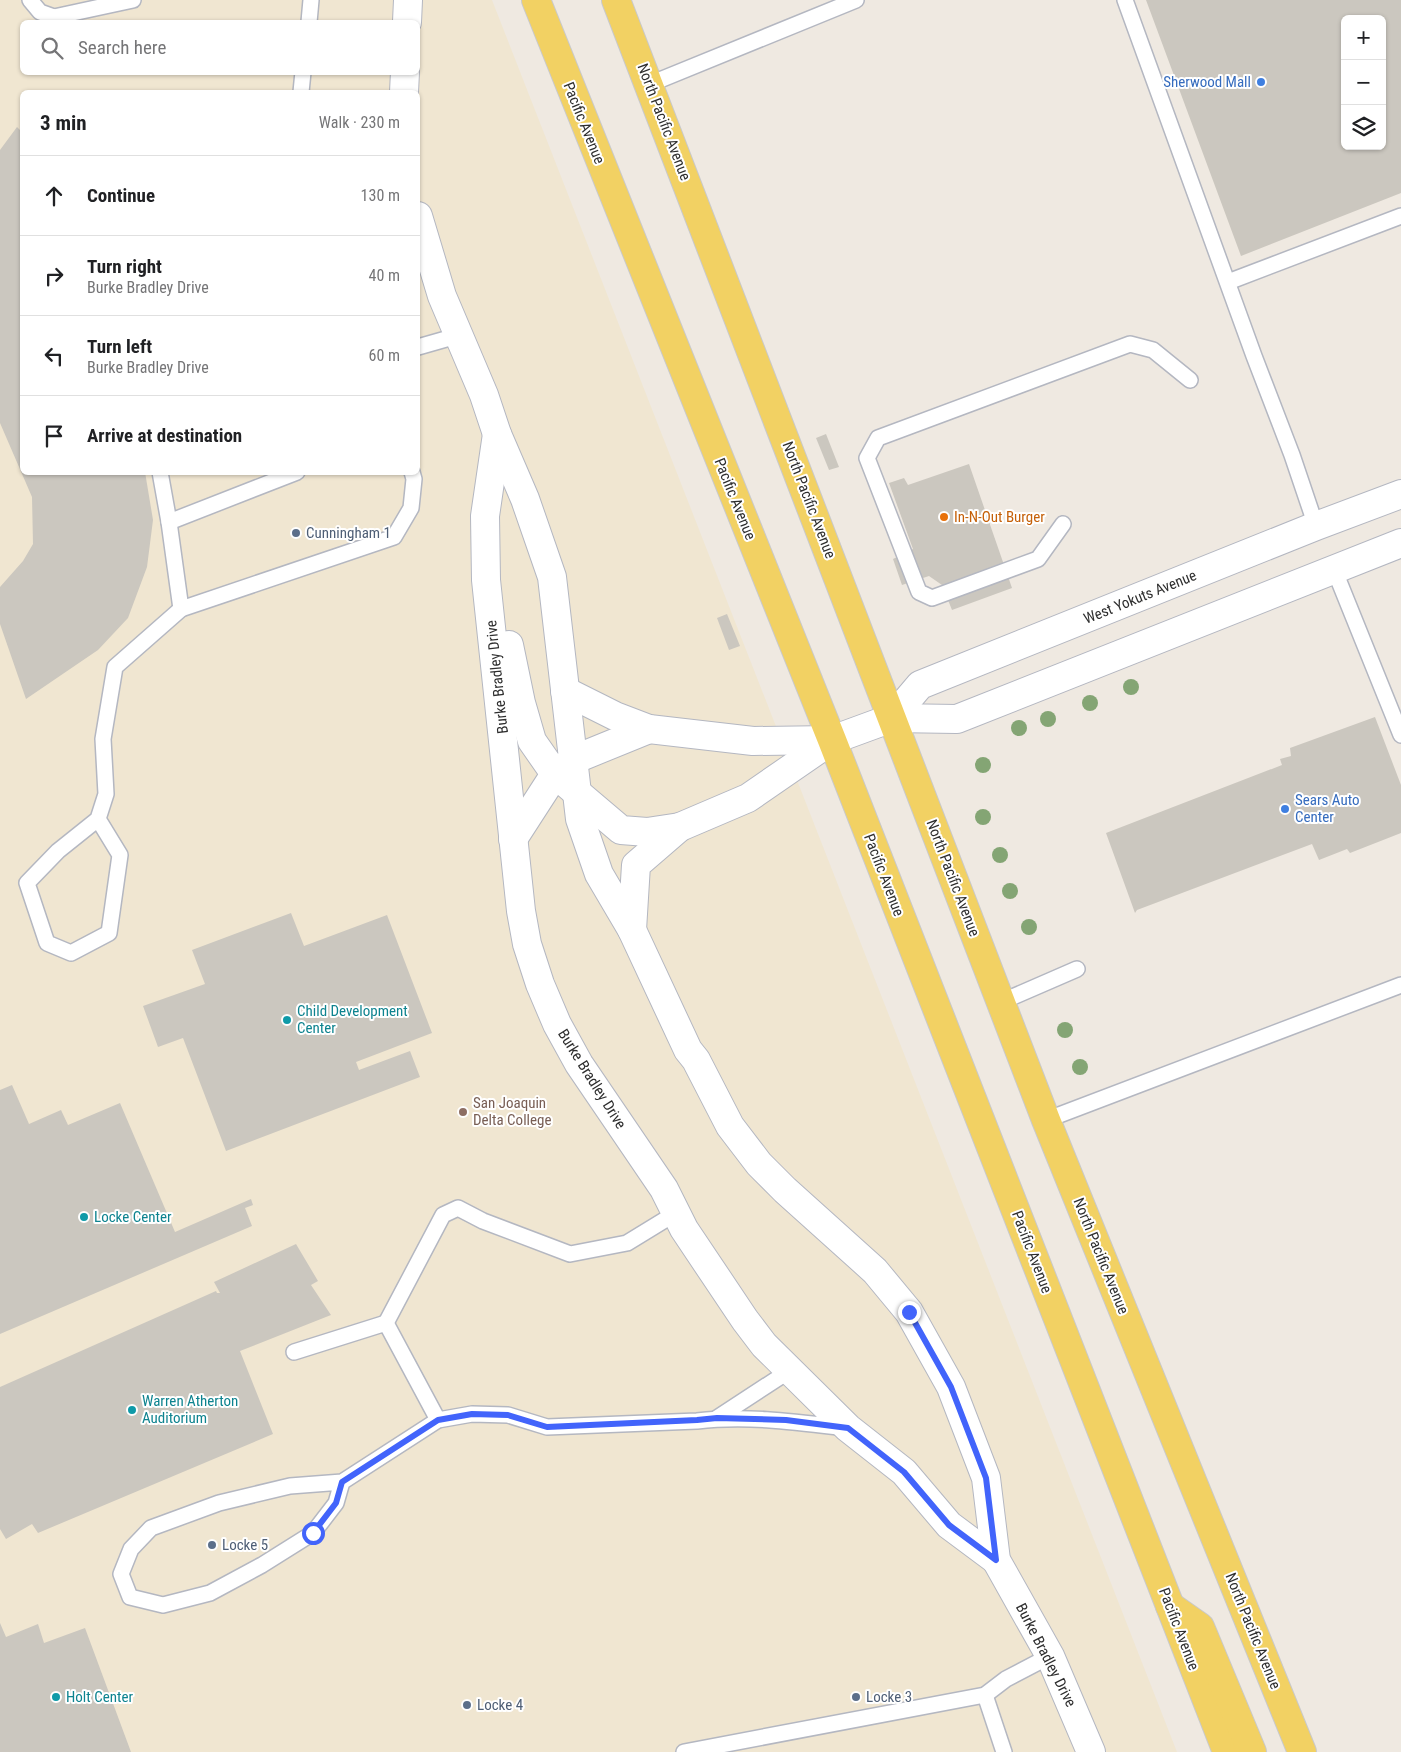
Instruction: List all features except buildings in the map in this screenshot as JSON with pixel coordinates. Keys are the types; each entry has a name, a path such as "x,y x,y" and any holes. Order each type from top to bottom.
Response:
{"main road":[{"name":"Pacific Avenue","path":"536,0 832,740 1227,1752"},
{"name":"North Pacific Avenue","path":"616,0 650,84 1046,1120 1302,1752"},
{"path":"1170,1606 1200,1627 1252,1752"}],"street":[{"path":"407,20 408,0"},
{"path":"404,90 405,75"},
{"name":"Burke Bradley Drive","path":"420,223 442,296 460,335 497,434 525,499 552,577 565,691 564,767 577,793 580,819 599,874 632,930 688,1050 696,1060 730,1126 759,1164 875,1271 909,1312 951,1387 986,1478 996,1560 1050,1656 1076,1712 1091,1752"},
{"name":"Burke Bradley Drive","path":"497,434 485,516 486,580 521,911 527,944 540,984 557,1024 579,1064 664,1189 684,1229 764,1345 848,1428 904,1472 949,1525 996,1560"},
{"name":"West Yokuts Avenue","path":"892,718 920,685 1316,526 1401,494"},
{"name":"West Yokuts Avenue","path":"832,740 892,718 957,719 1401,543"},
{"path":"489,606 506,635 521,703 532,741 564,767"},
{"path":"565,691 614,716 649,729 753,741 832,740"},
{"path":"514,839 564,767 649,729"},
{"path":"577,793 621,830 647,832 680,827 748,798 832,740"},
{"path":"632,930 636,865 680,827"}],"lane":[{"path":"30,0 40,12 54,17 133,0"},
{"path":"309,20 311,0"},
{"path":"650,84 856,0"},
{"path":"1125,0 1254,356 1292,455 1316,526"},
{"path":"301,90 304,75"},
{"path":"1228,282 1401,216"},
{"path":"420,346 460,335"},
{"path":"1063,524 1038,559 932,598 919,592 867,458 878,438 1130,344 1153,350 1190,380"},
{"path":"161,475 181,609"},
{"path":"169,522 289,475"},
{"path":"98,818 120,856 109,933 71,953 46,943 27,883 58,851 98,818 106,794 103,738 115,667 181,609 394,537 411,508 413,475"},
{"path":"1334,569 1401,735"},
{"path":"1001,1002 1077,969"},
{"path":"1046,1120 1401,985"},
{"path":"294,1352 386,1323 443,1215 458,1208 483,1221 570,1254 627,1243 676,1212"},
{"path":"386,1323 438,1420"},
{"path":"717,1418 789,1371"},
{"path":"342,1482 336,1503 313,1533 262,1566 210,1593 163,1605 130,1597 121,1574 131,1550 151,1528 218,1503 290,1486 342,1482 438,1420 472,1414 508,1415 547,1427 717,1418 786,1420 848,1428"},
{"path":"684,1752 985,1695 1006,1679 1050,1656"},
{"path":"985,1695 1004,1752"}],"shaded area":[{"name":"San Joaquin Delta College","path":"0,0 492,0 1177,1752 0,1752"}],"place":[{"name":"Sherwood Mall","path":"1261,82"},
{"name":"In-N-Out Burger","path":"944,517"},
{"name":"Cunningham 1","path":"296,533"},
{"name":"Sears Auto Center","path":"1285,809"},
{"name":"Child Development Center","path":"287,1020"},
{"name":"San Joaquin Delta College","path":"463,1112"},
{"name":"Locke Center","path":"84,1217"},
{"name":"Warren Atherton Auditorium","path":"132,1410"},
{"name":"Locke 5","path":"212,1545"},
{"name":"Holt Center","path":"56,1697"},
{"name":"Locke 3","path":"856,1697"},
{"name":"Locke 4","path":"467,1705"}],"route":[{"path":"313,1533 336,1503 342,1482 438,1420 472,1414 508,1415 547,1427 717,1418 786,1420 848,1428 904,1472 949,1525 996,1560 986,1478 951,1387 909,1312"}]}
